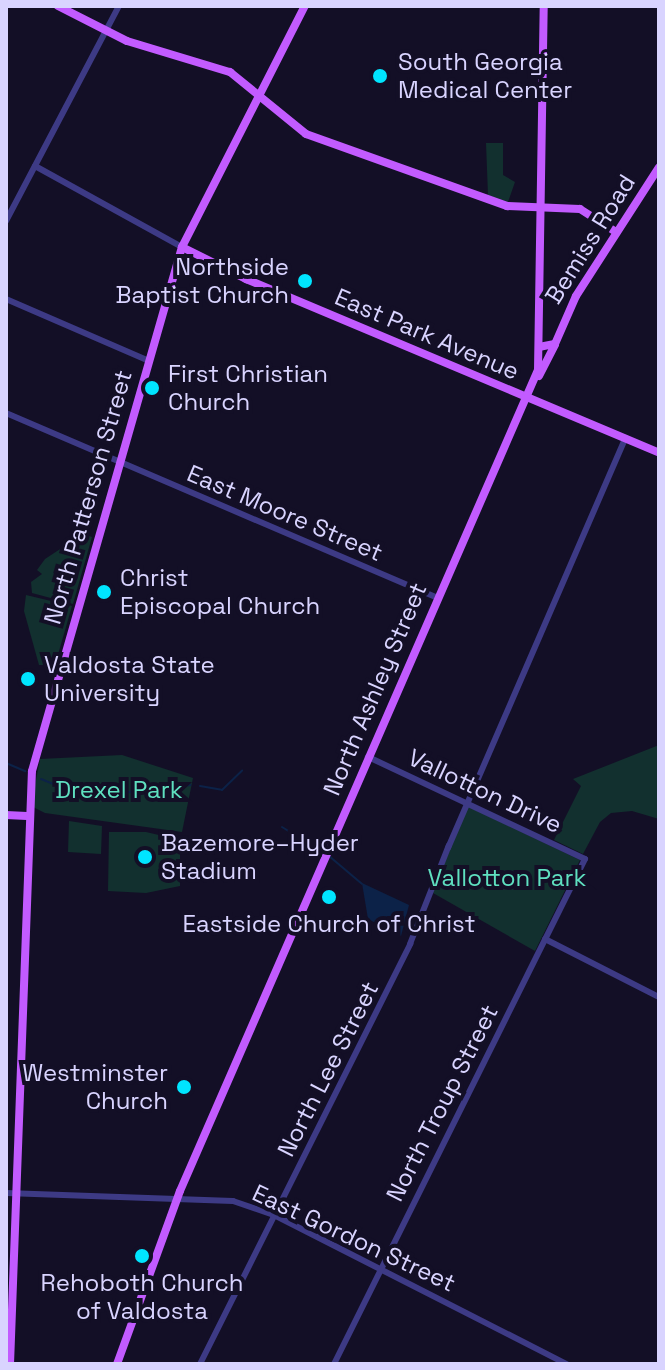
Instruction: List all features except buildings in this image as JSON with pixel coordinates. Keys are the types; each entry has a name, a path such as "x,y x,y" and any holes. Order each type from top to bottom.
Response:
{"main road":[{"path":"58,6 106,32 219,66 306,134 507,206 580,209 616,232"},
{"name":"North Patterson Street","path":"10,1364 11,1194 27,816 33,764 182,247 305,6"},
{"name":"North Ashley Street","path":"117,1364 177,1198 436,597 533,383 539,347 544,6"},
{"path":"250,113 271,108"},
{"name":"Bemiss Road","path":"533,383 555,344 557,333 616,232 659,167"},
{"path":"602,222 627,217"},
{"name":"East Park Avenue","path":"182,247 659,453"},
{"name":"Bemiss Road","path":"539,347 557,333"},
{"name":"Bemiss Road","path":"539,347 555,344"},
{"path":"6,815 27,816"}],"street":[{"path":"6,221 119,6"},
{"path":"35,166 182,247"},
{"path":"6,299 149,361"},
{"name":"East Moore Street","path":"6,413 436,597"},
{"name":"North Lee Street","path":"200,1364 411,943 466,801 625,438"},
{"name":"Vallotton Drive","path":"368,757 585,859"},
{"name":"North Troup Street","path":"334,1364 379,1267 585,859"},
{"path":"545,939 659,997"},
{"name":"East Gordon Street","path":"11,1194 228,1200 274,1215 567,1364"}],"green space":[{"path":"486,143 503,143 503,175 515,182 508,202 488,195"},
{"path":"83,534 92,537 73,604 32,593 31,582 42,574 37,570 45,559"},
{"path":"26,595 72,606 55,665 39,665 24,611"},
{"path":"659,745 659,819 632,811 611,813 600,822 583,854 554,840 581,786 573,779"},
{"name":"Drexel Park","path":"122,755 193,778 182,832 45,813 31,806 40,759"},
{"name":"Vallotton Park","path":"467,806 580,860 535,951 433,893"},
{"path":"69,821 102,826 101,854 68,852"},
{"name":"Bazemore–Hyder Stadium","path":"109,832 146,832 180,840 180,886 146,893 108,891"}],"water":[{"path":"362,883 409,905 401,936 368,919"}],"waterway":[{"path":"6,763 25,771"},
{"path":"200,786 222,790 242,771"},
{"path":"41,779 74,792 103,795 190,785"},
{"path":"282,827 324,853"},
{"path":"329,856 362,884"}],"place":[{"name":"South Georgia Medical Center","path":"380,76"},
{"name":"Northside Baptist Church","path":"305,281"},
{"name":"First Christian Church","path":"152,388"},
{"name":"Christ Episcopal Church","path":"104,592"},
{"name":"Valdosta State University","path":"28,679"},
{"name":"Bazemore–Hyder Stadium","path":"145,857"},
{"name":"Eastside Church of Christ","path":"329,897"},
{"name":"Westminster Church","path":"184,1087"},
{"name":"Rehoboth Church of Valdosta","path":"142,1256"}]}
